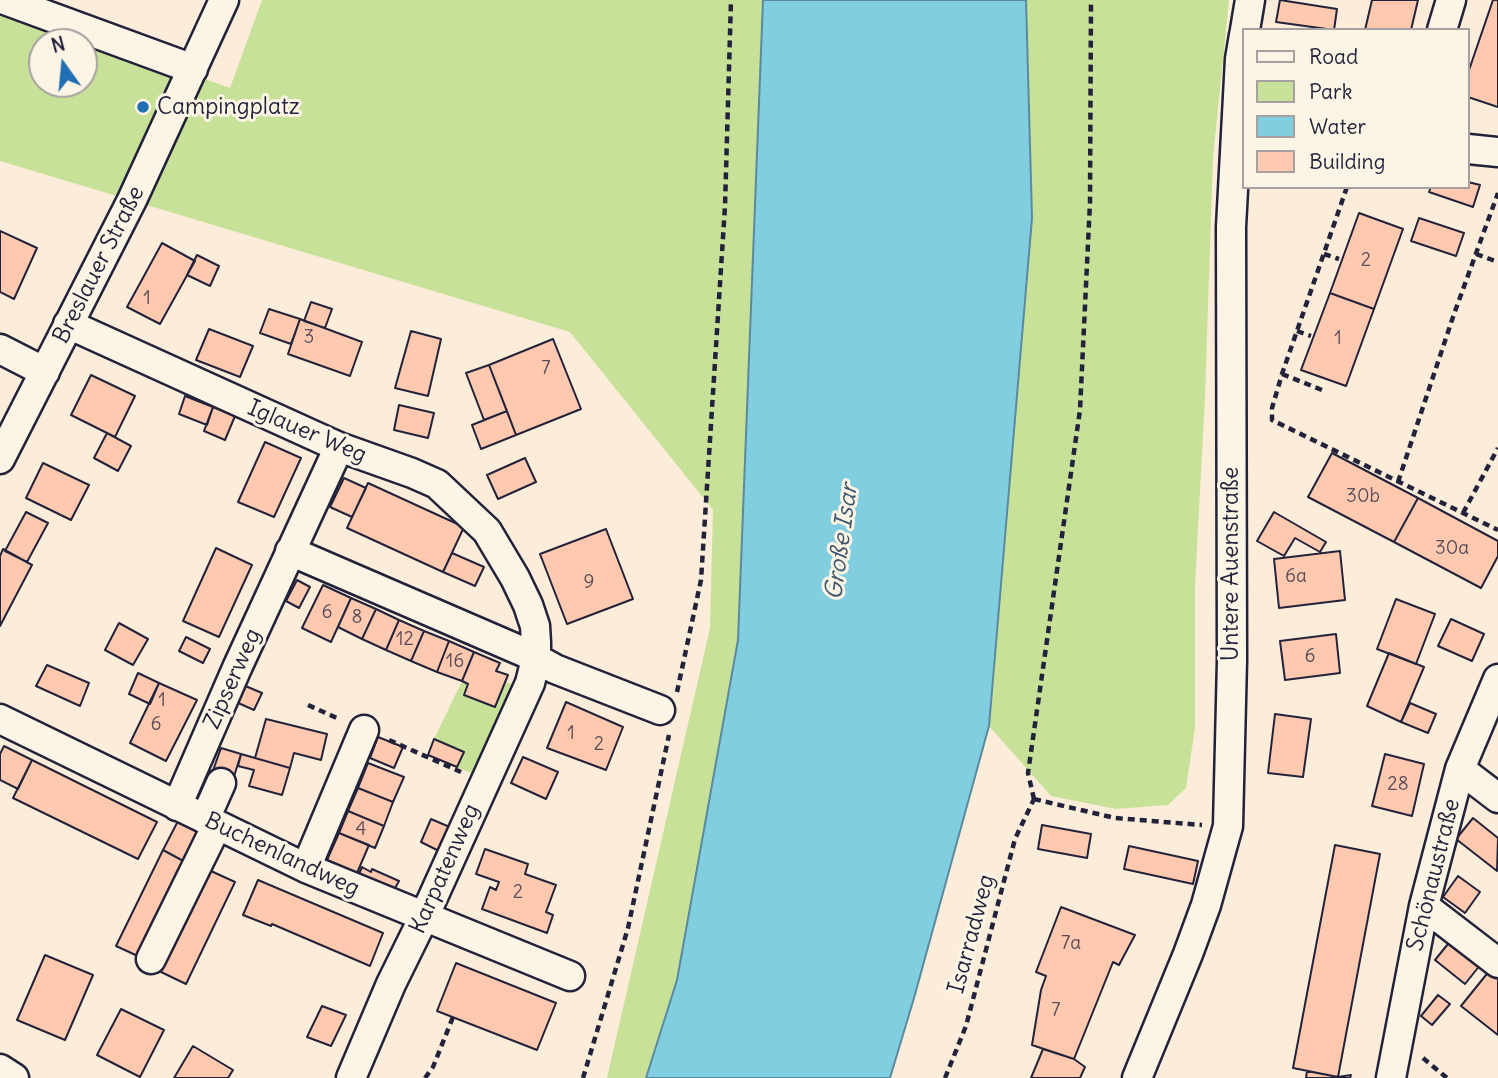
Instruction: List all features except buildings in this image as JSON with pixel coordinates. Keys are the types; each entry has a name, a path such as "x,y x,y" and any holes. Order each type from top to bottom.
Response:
{"street":[{"path":"5,0 193,69"},
{"name":"Breslauer Straße","path":"0,458 132,201 225,0"},
{"path":"1245,28 1250,0"},
{"name":"Untere Auenstraße","path":"1137,1078 1197,930 1228,827 1232,660 1231,227 1240,134 1242,47"},
{"path":"1470,149 1498,152"},
{"name":"Iglauer Weg","path":"68,324 339,447 436,484 487,531 515,578"},
{"path":"0,349 44,372"},
{"name":"Zipserweg","path":"177,806 231,666 339,447"},
{"path":"290,551 669,714"},
{"name":"Karpatenweg","path":"351,1078 391,984 530,683 536,659 535,626 531,603 515,578"},
{"name":"Schönaustraße","path":"1391,1078 1424,906 1461,769 1498,679"},
{"name":"Buchenlandweg","path":"0,719 306,868 570,976"},
{"path":"306,868 364,730"},
{"path":"1461,769 1498,798"},
{"path":"151,959 211,822 221,783"},
{"path":"1424,906 1498,963"},
{"path":"0,1069 14,1078"}],"path":[{"path":"583,1078 628,928 669,714 701,580 725,206 732,29 730,0"},
{"path":"1091,0 1090,202 1080,410 1028,773 1034,799 1115,818 1228,827"},
{"path":"1346,189 1282,374 1272,408 1272,419 1498,530"},
{"path":"1398,482 1498,193"},
{"path":"1324,254 1339,259"},
{"path":"1476,254 1498,262"},
{"path":"1297,331 1311,336"},
{"path":"1282,374 1322,390"},
{"path":"1463,513 1498,449"},
{"path":"308,705 484,783"},
{"name":"Isarradweg","path":"945,1078 966,1026 1015,839 1034,799"},
{"path":"425,1078 433,1067 453,1017"}],"green space":[{"path":"262,0 763,0 738,640 677,980 646,1078 607,1078 710,628 713,510 570,332 0,161 0,6 62,28 28,28 28,98 98,98 98,41 230,88"},
{"path":"1026,0 1229,0 1213,158 1195,586 1195,728 1186,788 1168,805 1116,809 1051,796 989,726 1032,218"},
{"path":"462,681 468,684 464,695 495,707 506,682 516,686 476,775 457,767 464,752 434,739"}],"water":[{"name":"Große Isar","path":"763,0 1026,0 1032,218 989,726 890,1078 646,1078 677,980 738,640"}],"place":[{"name":"Campingplatz","path":"143,107"}]}
